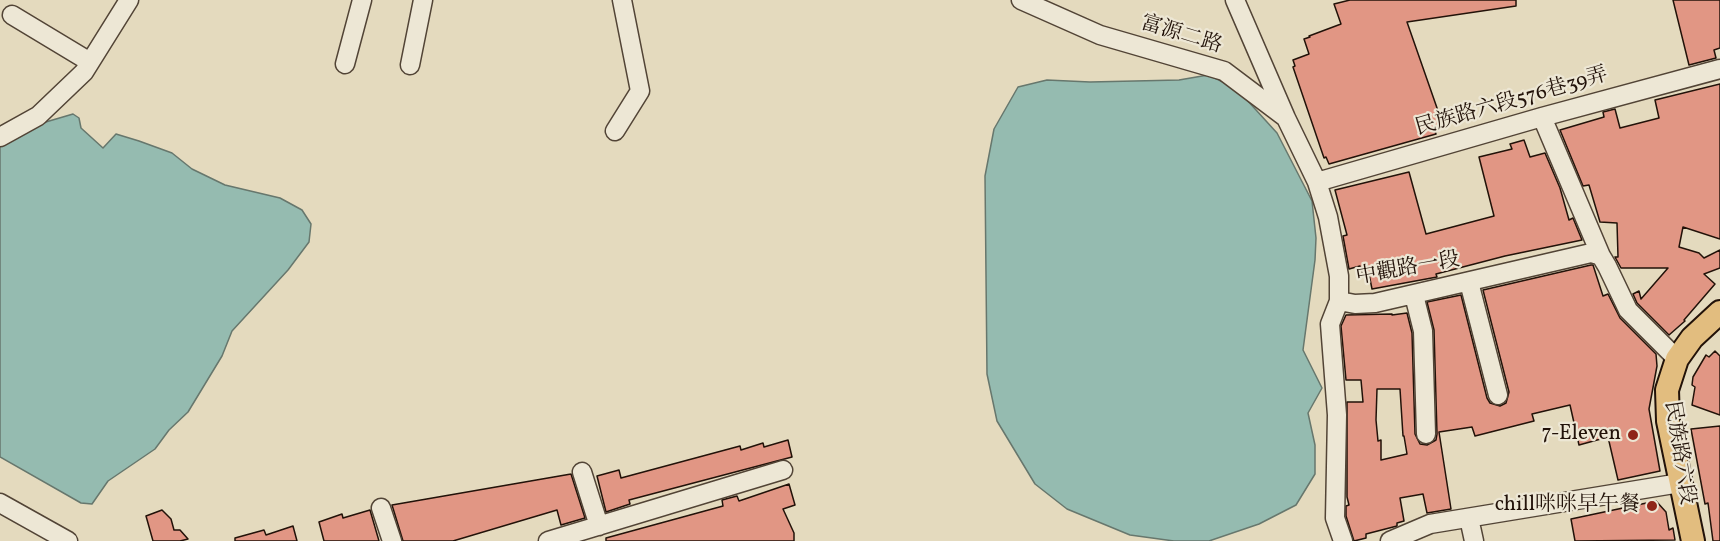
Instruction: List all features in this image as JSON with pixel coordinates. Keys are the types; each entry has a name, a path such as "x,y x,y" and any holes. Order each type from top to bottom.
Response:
{"main road":[{"name":"民族路六段","path":"1693,541 1668,421 1667,390 1677,359 1692,339 1720,312"}],"street":[{"path":"0,137 38,116 84,72 129,0"},
{"path":"345,64 362,0"},
{"path":"410,65 423,0"},
{"path":"615,131 640,91 622,0"},
{"name":"富源二路","path":"1021,0 1100,35 1224,71 1286,118"},
{"name":"中觀路一段","path":"1235,0 1286,118 1317,182 1329,217 1339,276 1339,301 1355,304 1375,303 1591,253 1601,256"},
{"path":"12,15 90,62"},
{"name":"民族路六段576巷39弄","path":"1317,182 1542,117 1720,69"},
{"path":"1542,117 1601,256 1628,310 1677,359"},
{"path":"1469,282 1498,395"},
{"path":"1414,295 1424,331 1426,434"},
{"path":"1339,301 1330,324 1337,415 1335,518 1343,541"},
{"path":"548,541 572,538 599,526 783,470"},
{"path":"582,472 599,526"},
{"path":"1390,541 1430,524 1680,483"},
{"path":"0,503 68,541"},
{"path":"381,508 392,541"},
{"path":"1469,518 1474,541"}],"water":[{"path":"1208,75 1236,88 1277,133 1312,201 1316,238 1315,260 1303,350 1322,388 1308,413 1315,445 1315,474 1296,505 1259,524 1209,541 1174,541 1130,535 1067,509 1035,484 997,421 987,374 985,176 994,129 1018,87 1047,80 1090,82 1179,80"},
{"path":"73,114 79,118 81,128 103,148 116,134 172,153 192,169 225,185 280,198 302,210 311,224 309,242 288,270 232,331 222,356 188,412 169,430 155,449 108,481 92,504 81,503 0,457 0,147 39,124"}],"building":[{"path":"1350,0 1516,0 1516,6 1407,22 1444,128 1435,131 1436,134 1329,164 1326,157 1324,158 1293,67 1295,66 1293,60 1309,54 1304,39 1341,24 1334,4"},
{"path":"1673,0 1720,0 1720,48 1714,50 1716,58 1689,65"},
{"path":"1720,84 1720,239 1683,227 1679,247 1699,253 1704,258 1720,250 1720,268 1704,274 1715,284 1685,321 1669,335 1637,303 1633,294 1639,291 1641,299 1668,268 1621,268 1615,257 1618,257 1617,223 1600,222 1589,185 1583,186 1560,130 1604,117 1603,112 1615,109 1620,128 1659,118 1655,100"},
{"path":"1524,140 1530,157 1545,153 1560,188 1569,220 1573,218 1582,240 1505,256 1436,274 1437,277 1372,289 1369,274 1363,275 1360,266 1349,269 1343,236 1347,235 1335,190 1409,172 1426,234 1494,216 1479,157 1512,149 1510,144"},
{"path":"1593,265 1603,296 1608,294 1620,318 1656,354 1657,366 1649,409 1660,471 1618,480 1608,437 1579,445 1570,405 1532,414 1534,421 1475,436 1472,427 1439,432 1451,509 1427,513 1423,494 1400,498 1404,521 1397,523 1397,526 1366,534 1366,538 1354,541 1346,516 1346,506 1349,505 1347,497 1347,402 1363,402 1361,380 1346,380 1341,326 1346,315 1407,313 1412,333 1415,434 1420,444 1427,445 1436,440 1437,434 1434,330 1427,302 1461,295 1487,398 1490,403 1500,406 1506,403 1509,392 1483,290","holes":["1377,389 1400,389 1403,436 1407,454 1381,460 1381,440 1378,441 1376,420"]},
{"path":"1715,351 1720,356 1720,415 1692,405 1695,387 1692,385 1693,377 1706,355 1709,357"},
{"path":"1720,426 1720,541 1713,541 1708,503 1705,504 1691,429"},
{"path":"788,440 792,457 629,500 630,504 606,512 597,476 619,470 621,478 740,446 741,450 763,443 764,447"},
{"path":"571,474 585,518 561,525 557,510 453,541 403,541 392,505"},
{"path":"789,484 795,505 783,509 794,533 794,541 606,541 606,538 723,506 722,500 737,496 739,501"},
{"path":"1656,501 1666,512 1669,530 1673,528 1675,540 1575,541 1571,519"},
{"path":"162,510 171,519 174,530 180,530 188,539 153,541 146,516"},
{"path":"370,510 379,541 324,541 319,522 342,514 343,518"},
{"path":"293,526 297,541 235,541 235,538 264,530 266,535"}],"place":[{"name":"7-Eleven","path":"1633,435"},
{"name":"chill咪咪早午餐","path":"1652,506"}]}
